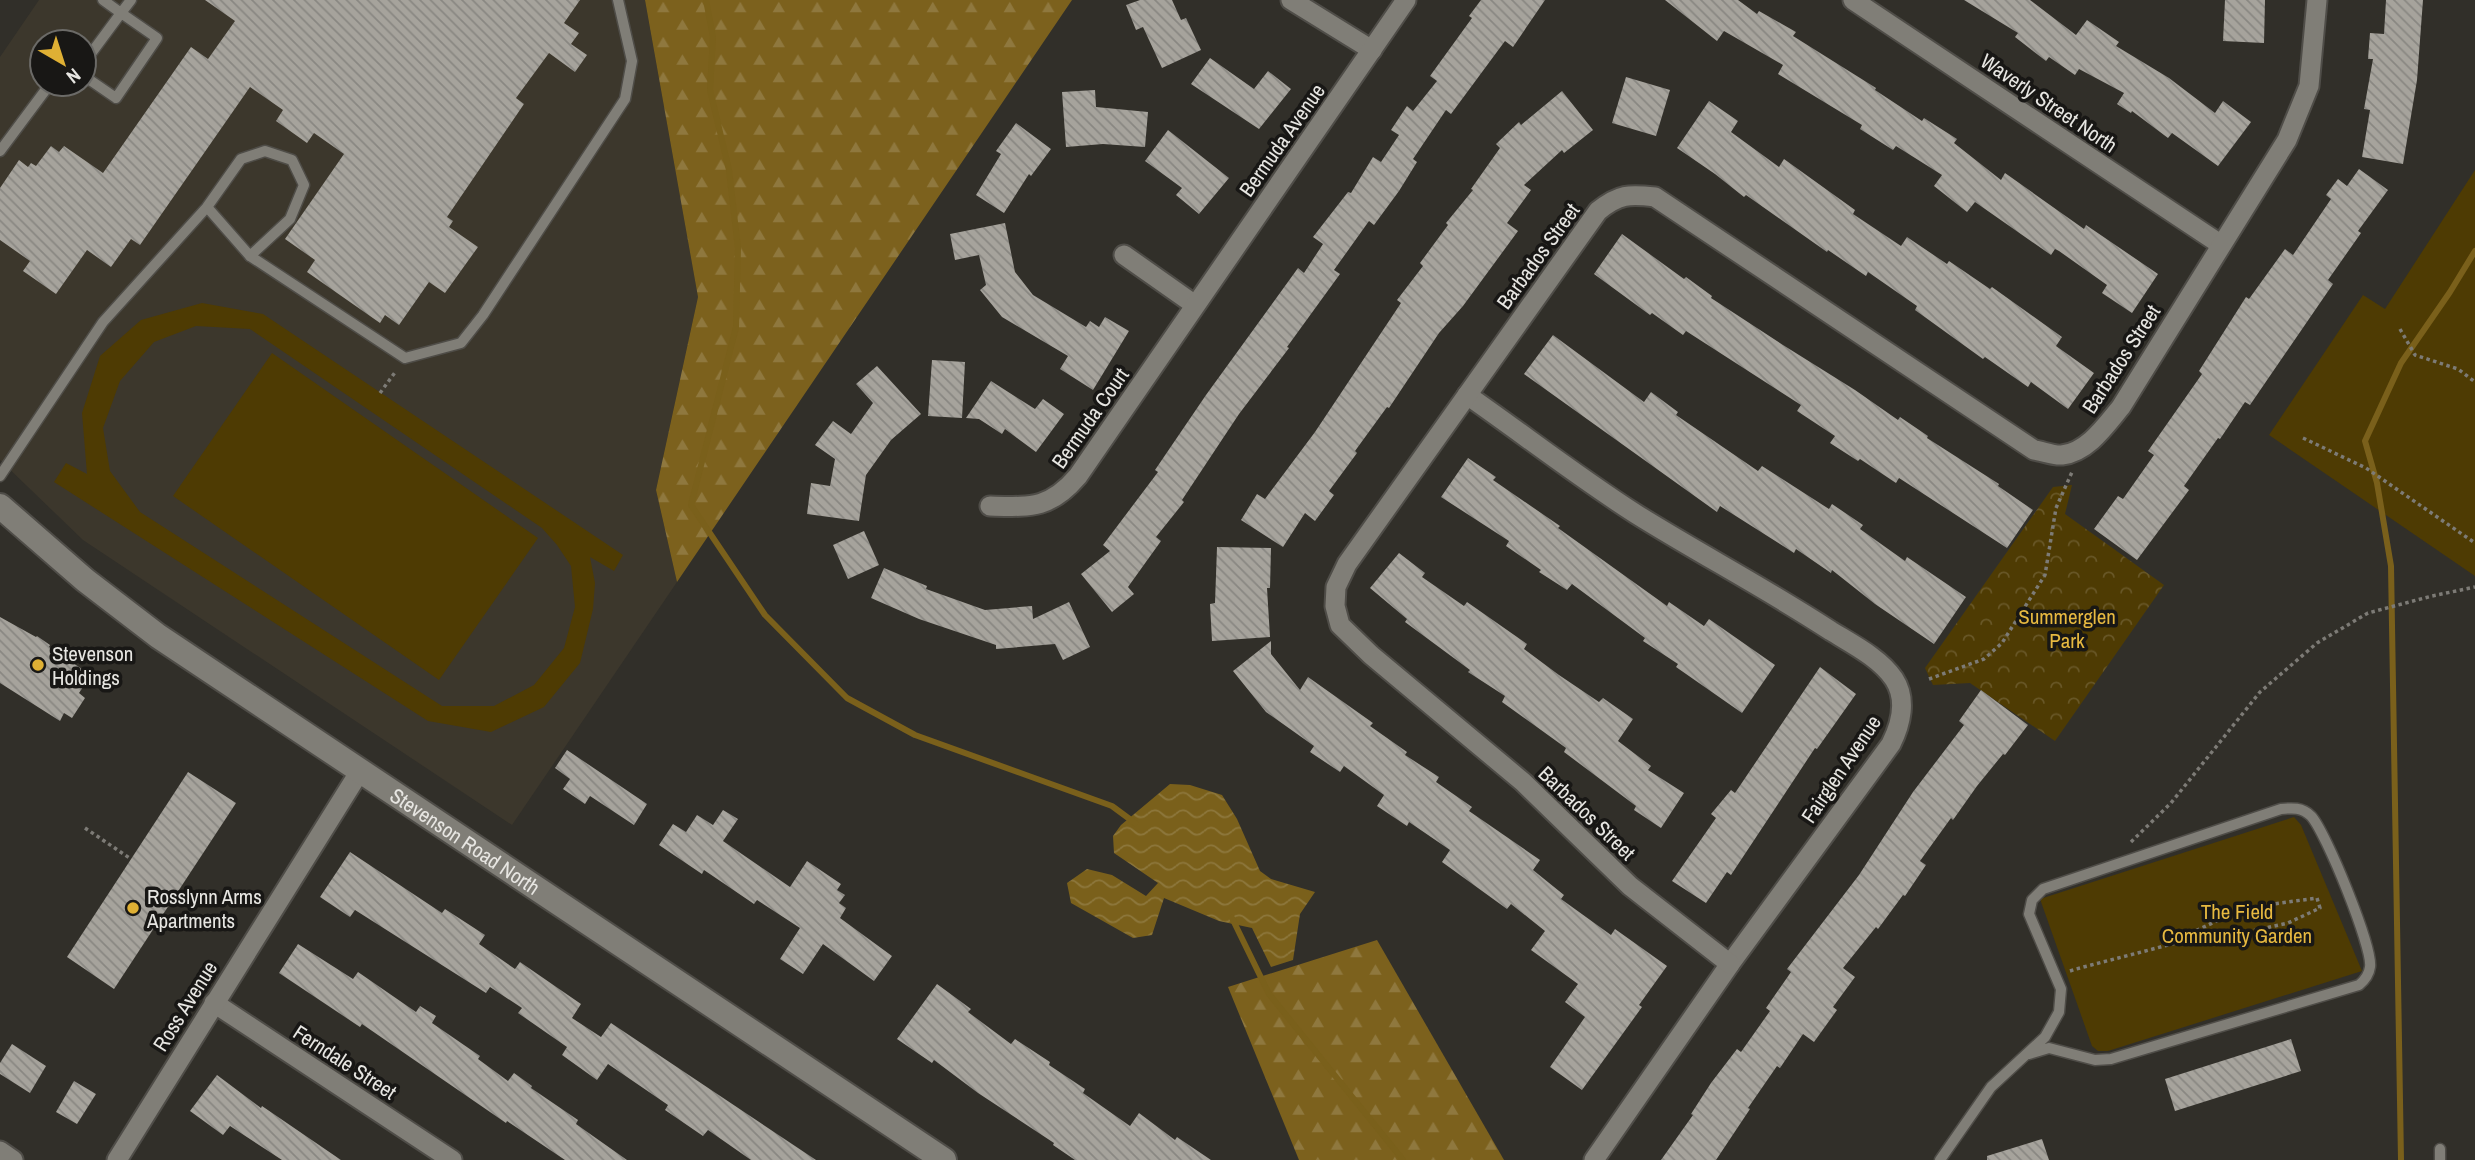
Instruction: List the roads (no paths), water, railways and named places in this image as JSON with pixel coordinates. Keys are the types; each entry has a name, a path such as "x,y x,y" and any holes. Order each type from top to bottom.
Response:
{"street":[{"path":"1291,0 1372,50"},
{"name":"Bermuda Avenue","path":"1195,305 1406,0"},
{"name":"Waverly Street North","path":"1853,0 2220,244"},
{"name":"Barbados Street","path":"1730,964 1630,886 1523,782 1340,625 1335,606 1336,587 1347,564 1598,211 1612,200 1630,194 1655,197 2034,450 2062,455 2084,446 2100,433 2121,407 2287,140 2309,86 2317,0"},
{"path":"1124,256 1195,305"},
{"name":"Bermuda Court","path":"990,506 1035,506 1052,501 1066,490 1078,477 1195,305"},
{"name":"Fairglen Avenue","path":"1466,395 1635,513 1792,605 1860,650 1886,670 1895,681 1900,695 1900,727 1891,744 1730,964 1594,1160"},
{"name":"Stevenson Road North","path":"0,506 85,580 158,636 944,1160"},
{"name":"Ross Avenue","path":"117,1160 359,771"},
{"name":"Ferndale Street","path":"214,1003 452,1160"},
{"path":"0,1151 13,1160"}],"lane":[{"path":"98,86 116,98 157,38 103,0"},
{"path":"98,44 131,0"},
{"path":"207,207 250,256 405,358 461,342 482,315 625,99 632,61 618,0"},
{"path":"0,151 40,98"},
{"path":"0,476 103,322 207,207 241,159 265,150 292,160 303,185 290,219 250,256"},
{"path":"1940,1160 1991,1087 2046,1037 2059,1012 2060,989 2029,914 2032,900 2043,889 2281,809 2298,808 2310,816 2325,838 2346,884 2371,965 2366,979 2359,985 2112,1059 2095,1060 2049,1048 2029,1054"}],"water":[{"path":"1170,784 1190,785 1222,795 1237,819 1260,871 1271,879 1315,892 1300,914 1293,960 1271,967 1252,928 1219,921 1164,898 1152,935 1133,938 1071,903 1067,883 1087,869 1112,875 1146,896 1158,883 1114,853 1113,836 1121,825"}],"waterway":[{"path":"706,0 713,37 710,90 729,170 738,248 736,327 691,505 765,615 847,698 915,735 1112,806 1135,823"},
{"path":"2401,1160 2391,566 2377,483 2365,441 2401,363 2475,251"},
{"path":"1232,918 1269,994 1403,1160"}],"place":[{"name":"Stevenson Holdings","path":"38,665"},
{"name":"Rosslynn Arms Apartments","path":"133,908"}],"park label":[{"name":"Summerglen Park","path":"2067,628"},
{"name":"The Field Community Garden","path":"2237,923"}]}
